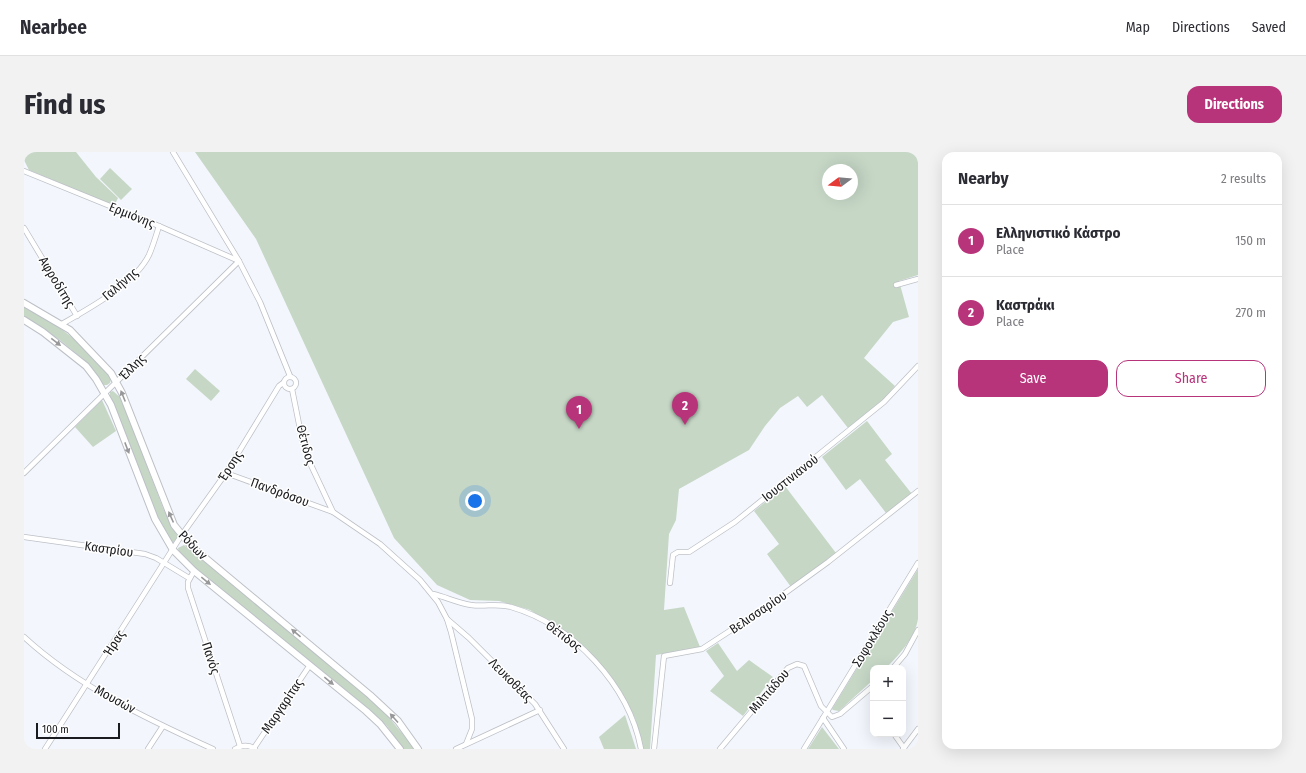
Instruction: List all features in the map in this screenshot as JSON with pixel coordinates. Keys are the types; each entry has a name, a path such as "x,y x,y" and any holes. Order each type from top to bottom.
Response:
{"street":[{"path":"173,152 239,261 260,302 290,376 296,382 296,385 292,389 286,388 283,383 285,379 290,376"},
{"name":"Ερμιόνης","path":"24,171 160,226 239,261"},
{"name":"Γαλήνης","path":"62,324 77,316 122,285 140,267 148,256 160,226"},
{"name":"Αφροδίτης","path":"24,228 77,316"},
{"name":"Έλλης","path":"24,473 239,261"},
{"path":"896,285 918,279"},
{"name":"Ρόδων","path":"24,303 62,324 89,348 103,363 117,382 168,509 182,536 191,546 385,708 418,749"},
{"name":"Ρόδων","path":"24,320 43,332 86,366 105,393 155,519 173,550 194,571 380,724 400,749"},
{"name":"Ιουστινιανού","path":"670,584 673,555 678,552 689,552 735,522 884,402 918,366"},
{"name":"Έρσης","path":"182,536 226,473 279,386 283,383"},
{"name":"Έρσης","path":"275,394 286,388"},
{"name":"Θέτιδος","path":"292,389 302,439 310,463 333,512"},
{"name":"Πανδρόσου","path":"226,473 333,512"},
{"name":"Βελισσαρίου","path":"654,749 664,656 702,649 759,612 828,562 918,491"},
{"path":"333,512 380,544 420,580 433,594 447,619 472,719 472,729 466,744"},
{"name":"Ήρας","path":"45,749 182,536"},
{"name":"Καστρίου","path":"24,537 145,554 189,578"},
{"name":"Σοφοκλέους","path":"804,749 918,563"},
{"path":"189,578 194,571"},
{"name":"Πανός","path":"189,578 188,588 240,746"},
{"name":"Θέτιδος","path":"433,594 472,605 508,606 531,614 564,634 591,658 614,686 632,719 641,749"},
{"name":"Λευκοθέας","path":"447,619 469,638 540,710 564,749"},
{"path":"896,665 908,650 918,630"},
{"name":"Μουσών","path":"24,637 59,666 88,684 163,726 213,749"},
{"name":"Μιλτιάδου","path":"720,749 765,693 790,666 800,664 804,666 820,706 826,713"},
{"name":"Μαργαρίτας","path":"254,748 310,665"},
{"path":"826,713 832,716 840,714 870,689"},
{"path":"456,749 540,710"},
{"path":"823,718 844,749"},
{"path":"148,749 163,726"},
{"path":"896,737 903,748 918,729"},
{"path":"235,749 240,746 247,745 254,748"}],"green space":[{"path":"24,152 76,152 96,177 118,198 114,206 29,170 24,160"},
{"path":"195,152 918,152 918,275 899,281 909,317 893,322 864,358 895,386 883,400 848,428 822,395 807,407 798,396 780,408 765,426 749,450 679,489 676,520 669,534 664,610 684,607 700,647 656,655 650,749 643,749 635,718 621,691 609,675 575,640 530,610 499,601 470,600 437,585 394,538 256,239"},
{"path":"110,168 132,189 121,200 100,179"},
{"path":"24,307 56,325 75,340 93,356 108,373 111,378 110,383 104,385 82,358 60,340 24,317"},
{"path":"195,369 220,391 211,401 186,379"},
{"path":"113,391 121,398 163,508 178,537 174,543 171,542 156,513 110,397 110,392"},
{"path":"102,400 116,431 93,447 75,427"},
{"path":"867,421 892,454 885,460 912,494 886,513 860,479 846,490 822,457"},
{"path":"785,486 836,553 791,587 767,554 779,544 754,511"},
{"path":"184,545 368,696 387,715 415,749 403,749 387,726 369,709 199,572 179,553 178,548"},
{"path":"918,569 918,619 914,633 901,652 889,665 870,665 870,683 839,711 832,709"},
{"path":"718,643 737,671 749,660 773,677 743,716 710,691 724,676 706,651"},
{"path":"625,715 636,749 604,749 599,737"},
{"path":"822,727 839,749 808,749"}],"place":[{"name":"Καστράκι","path":"685,425"},
{"name":"Ελληνιστικό Κάστρο","path":"579,429"}]}
